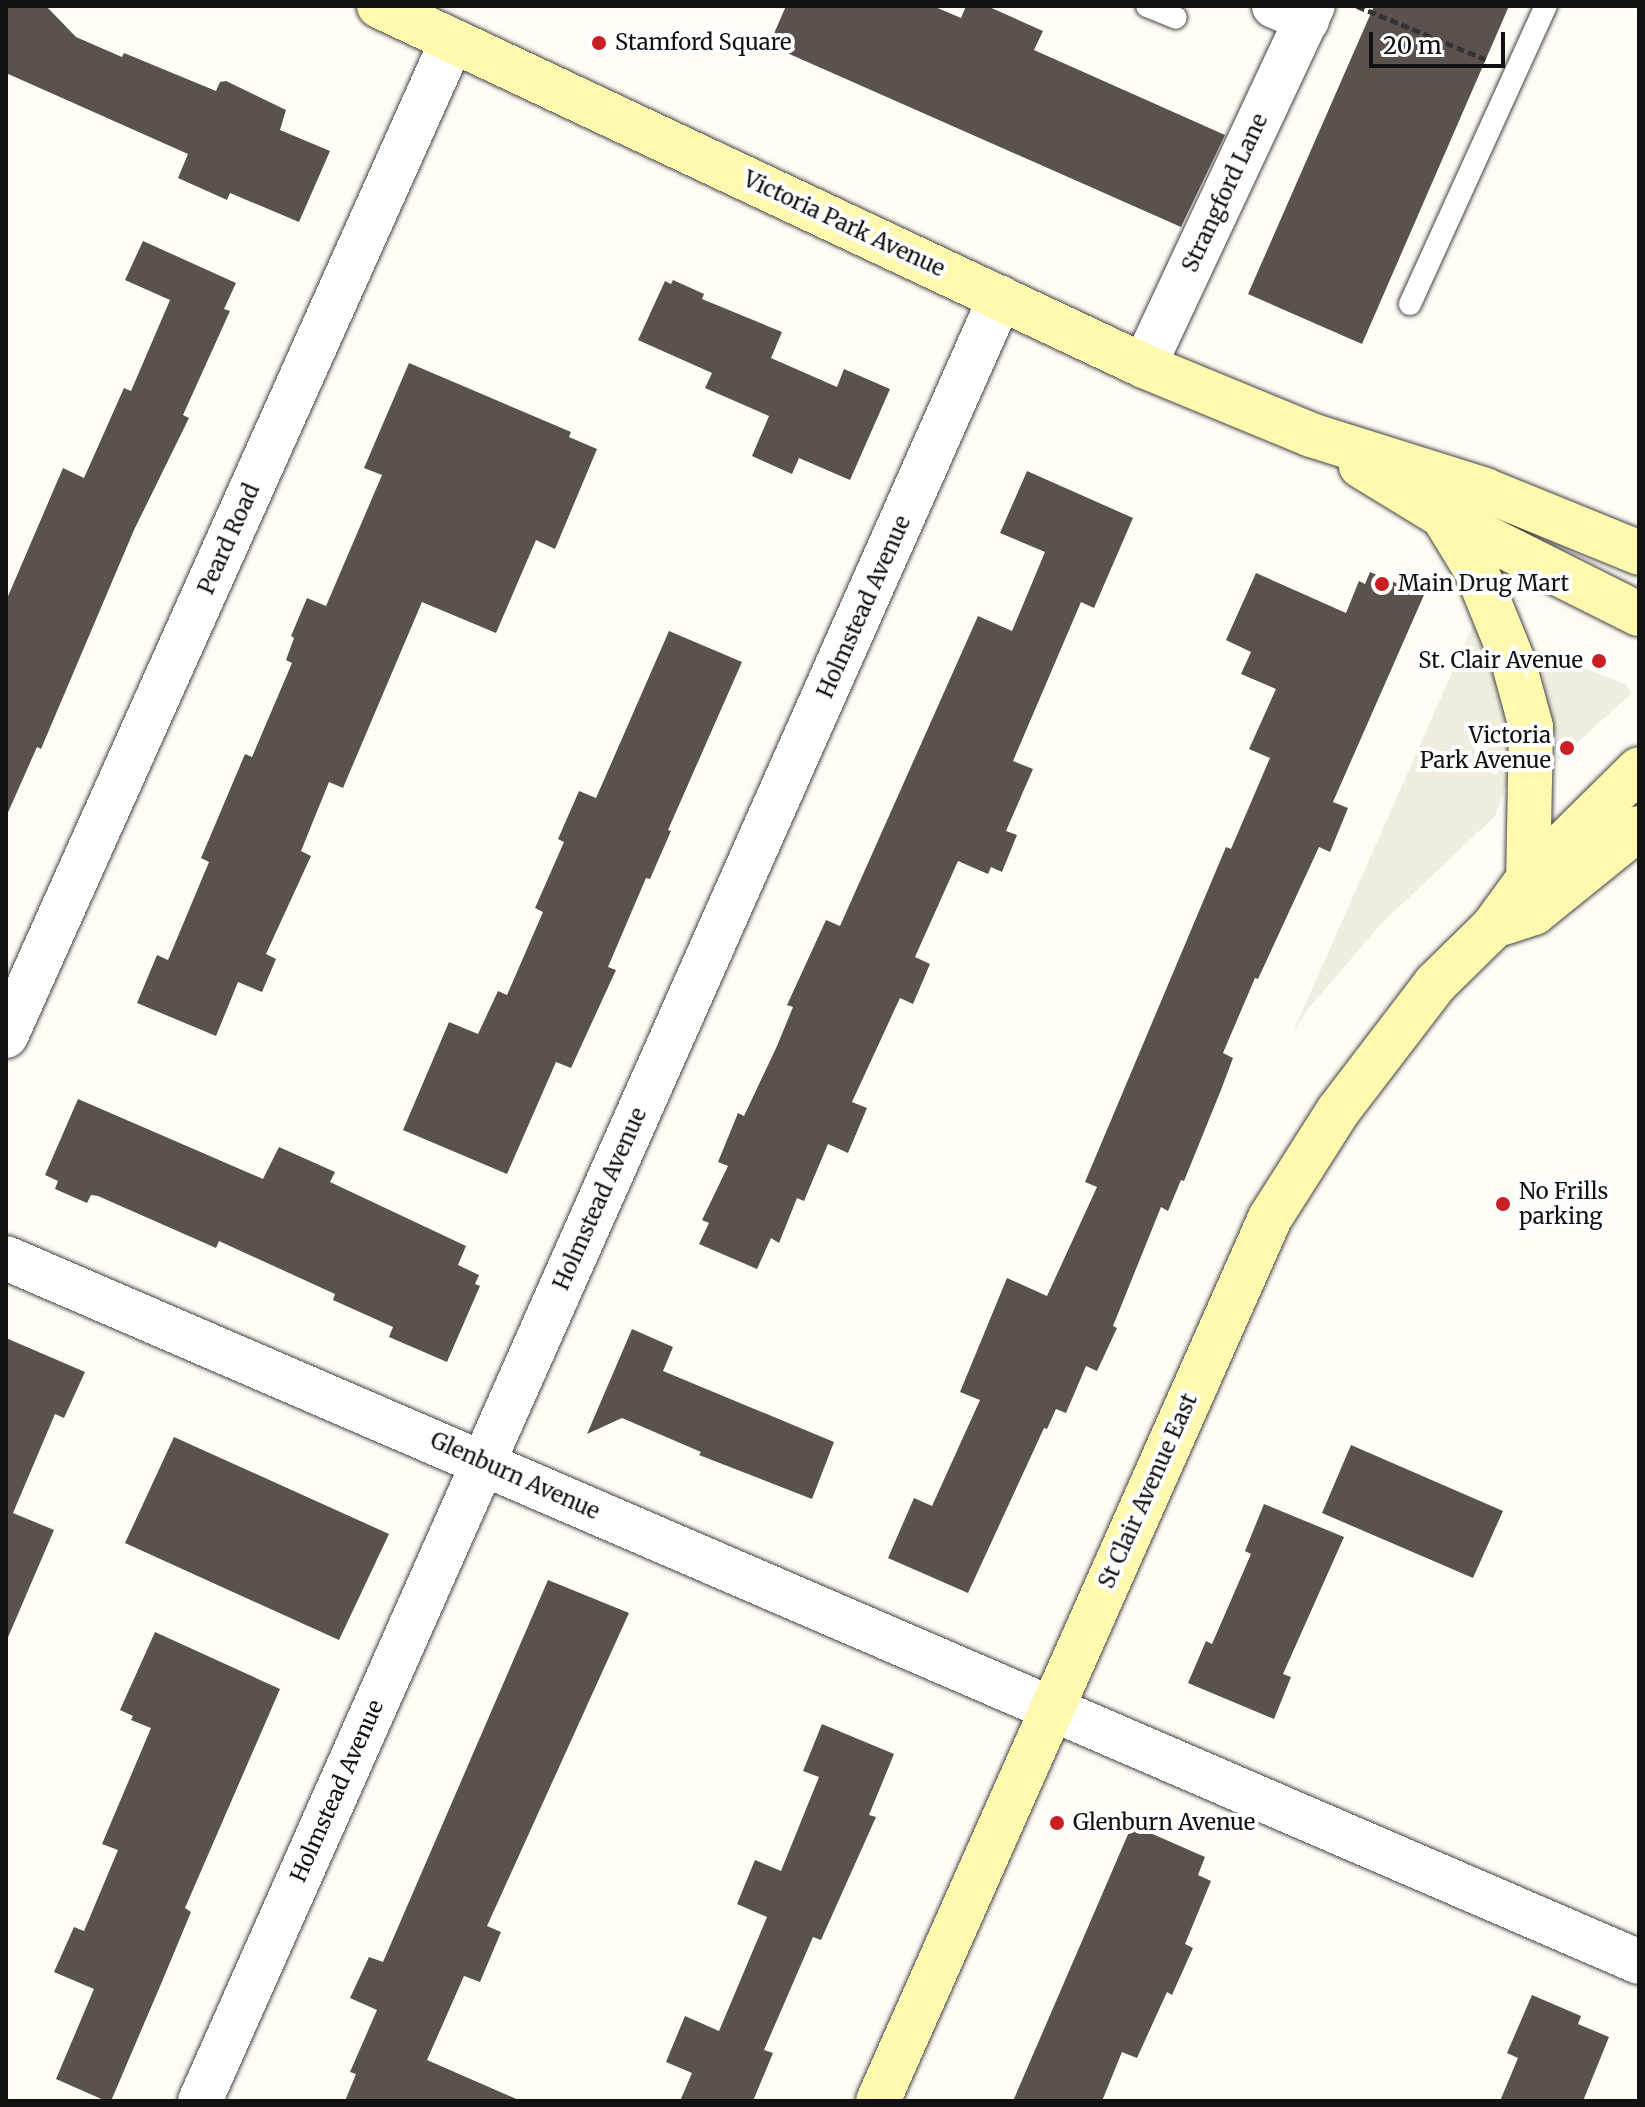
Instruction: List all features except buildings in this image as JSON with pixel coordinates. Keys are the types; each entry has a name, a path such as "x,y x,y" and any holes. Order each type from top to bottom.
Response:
{"main road":[{"name":"Victoria Park Avenue","path":"379,6 1144,366 1311,435 1485,490 1639,553"},
{"name":"Victoria Park Avenue","path":"1311,435 1443,516 1639,614"},
{"path":"1443,516 1476,570 1513,661 1531,727 1528,879"},
{"name":"St Clair Avenue East","path":"878,2101 1270,1218 1338,1111 1426,997 1493,927 1528,879 1639,769"},
{"name":"St Clair Avenue East","path":"1493,927 1534,913 1639,828"}],"street":[{"name":"Strangford Lane","path":"1144,366 1298,11"},
{"name":"Peard Road","path":"6,1036 452,41"},
{"name":"Holmstead Avenue","path":"200,2101 1000,298"},
{"name":"Glenburn Avenue","path":"6,1258 1639,1962"}],"lane":[{"path":"1147,6 1176,18"},
{"path":"1410,304 1546,6"}],"path":[{"path":"1356,6 1516,72"}],"shaded area":[{"path":"1473,625 1491,648 1509,715 1514,763 1495,816 1381,924 1308,1009 1293,1032"},
{"path":"1539,650 1625,684 1632,693 1558,760"}],"place":[{"name":"Stamford Square","path":"599,43"},
{"name":"Main Drug Mart","path":"1382,584"},
{"name":"St. Clair Avenue","path":"1599,661"},
{"name":"Victoria Park Avenue","path":"1567,748"},
{"name":"No Frills parking","path":"1503,1204"},
{"name":"Glenburn Avenue","path":"1057,1823"}]}
